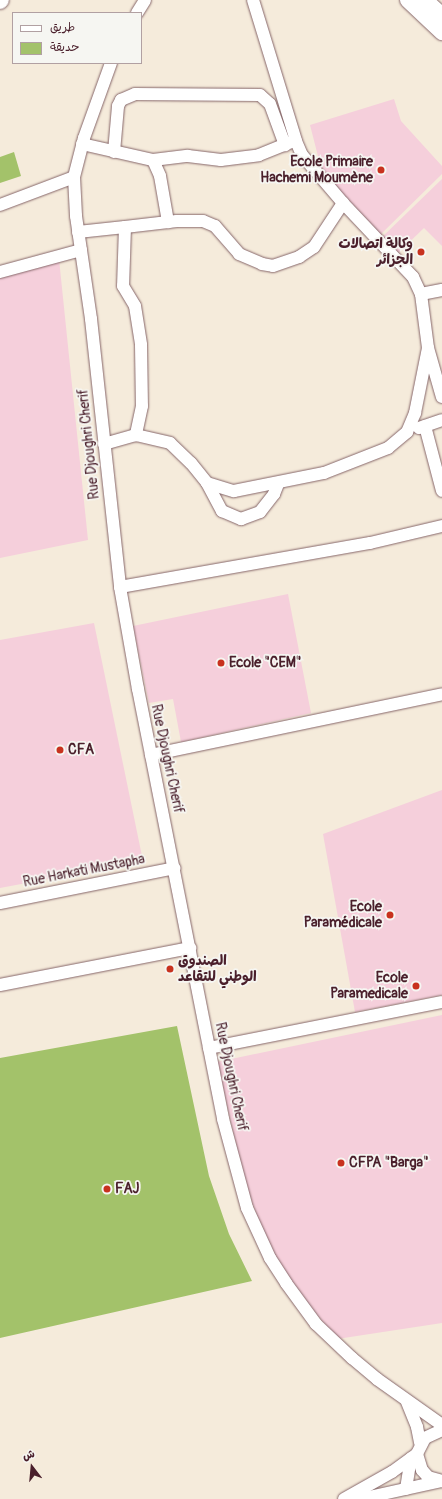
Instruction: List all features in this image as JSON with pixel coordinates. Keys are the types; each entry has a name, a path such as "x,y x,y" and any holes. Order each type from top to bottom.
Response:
{"main road":[{"path":"408,0 442,32"},
{"path":"425,0 442,16"}],"street":[{"path":"138,12 145,0"},
{"path":"253,0 290,143"},
{"name":"Rue Djoughri Cherif","path":"111,64 82,144 74,177 78,232 120,587 151,755 175,868 223,1119 247,1208 270,1258 316,1324 352,1358 407,1402 442,1425"},
{"path":"114,152 118,106 121,100 136,94 260,95 270,104 290,143 343,203 413,277 421,294 428,348 415,413 406,432 388,448 368,458 324,473 278,484 234,491 207,483"},
{"path":"82,144 153,160 188,156 227,159 259,155 290,143"},
{"path":"153,160 160,176 168,222"},
{"path":"0,206 74,177"},
{"path":"78,232 168,222 203,221 215,226 239,254 262,264 273,266 299,256 314,247 343,203"},
{"path":"125,227 123,286 135,306 141,344 142,406 136,435"},
{"path":"0,272 81,250"},
{"path":"421,294 442,290"},
{"path":"428,348 438,368 442,397"},
{"path":"406,432 442,420"},
{"path":"425,426 442,491"},
{"path":"104,444 136,435 170,443 191,462 207,483 222,510 241,519 260,512 274,494 278,484"},
{"path":"120,587 370,542 442,526"},
{"path":"151,755 442,694"},
{"name":"Rue Harkati Mustapha","path":"0,903 175,868"},
{"path":"0,985 190,948"},
{"path":"209,1048 442,1002"},
{"path":"406,1489 416,1452 417,1427 407,1402"},
{"path":"344,1499 375,1483 416,1452 430,1433 442,1430"},
{"path":"416,1452 422,1470 428,1477 442,1481"},
{"path":"360,1499 442,1481"}],"shaded area":[{"name":"Ecole Primaire Hachemi Moumène","path":"394,99 401,121 442,166 442,174 377,238 319,175 320,164 310,125"},
{"path":"442,179 442,246 424,228 395,256 379,240"},
{"path":"59,259 88,540 0,558 0,270"},
{"name":"Ecole \"CEM\"","path":"288,594 311,713 181,742 173,699 149,703 133,626"},
{"name":"CFA","path":"94,623 143,861 0,888 0,640"},
{"name":"Ecole Paramédicale","path":"442,790 442,995 355,1012 323,834"},
{"name":"CFPA \"Barga\"","path":"442,1015 442,1323 337,1339 292,1284 274,1254 259,1221 245,1183 217,1062"}],"green space":[{"path":"14,152 21,176 0,183 0,157"},
{"name":"FAJ","path":"177,1026 209,1176 229,1234 252,1281 0,1338 0,1058"}],"place":[{"name":"Ecole Primaire Hachemi Moumène","path":"381,170"},
{"name":"وكالة اتصالات الجزائر","path":"421,252"},
{"name":"Ecole \"CEM\"","path":"221,663"},
{"name":"CFA","path":"60,750"},
{"name":"Ecole Paramédicale","path":"390,915"},
{"name":"الصندوق الوطني للتقاعد","path":"170,969"},
{"name":"Ecole Paramedicale","path":"416,986"},
{"name":"CFPA \"Barga\"","path":"341,1163"},
{"name":"FAJ","path":"107,1189"}]}
